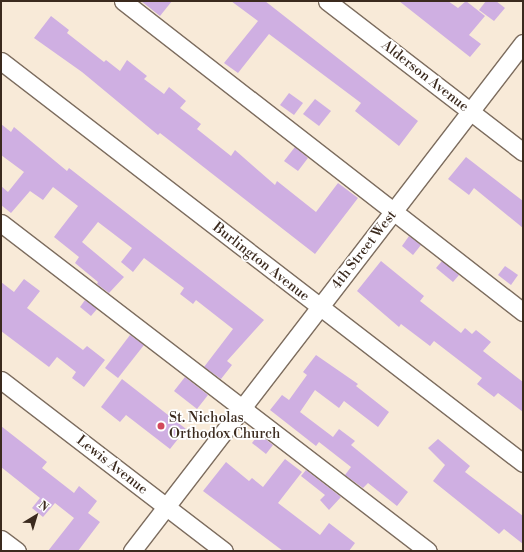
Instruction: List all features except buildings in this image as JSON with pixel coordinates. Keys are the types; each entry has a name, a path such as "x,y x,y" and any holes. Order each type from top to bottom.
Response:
{"street":[{"path":"122,1 523,312"},
{"name":"Alderson Avenue","path":"327,1 523,152"},
{"name":"4th Street West","path":"132,551 523,43"},
{"name":"Burlington Avenue","path":"1,61 523,463"},
{"path":"1,223 428,551"},
{"name":"Lewis Avenue","path":"1,380 224,551"},
{"path":"1,539 17,551"}],"place":[{"name":"St. Nicholas Orthodox Church","path":"161,426"}]}
